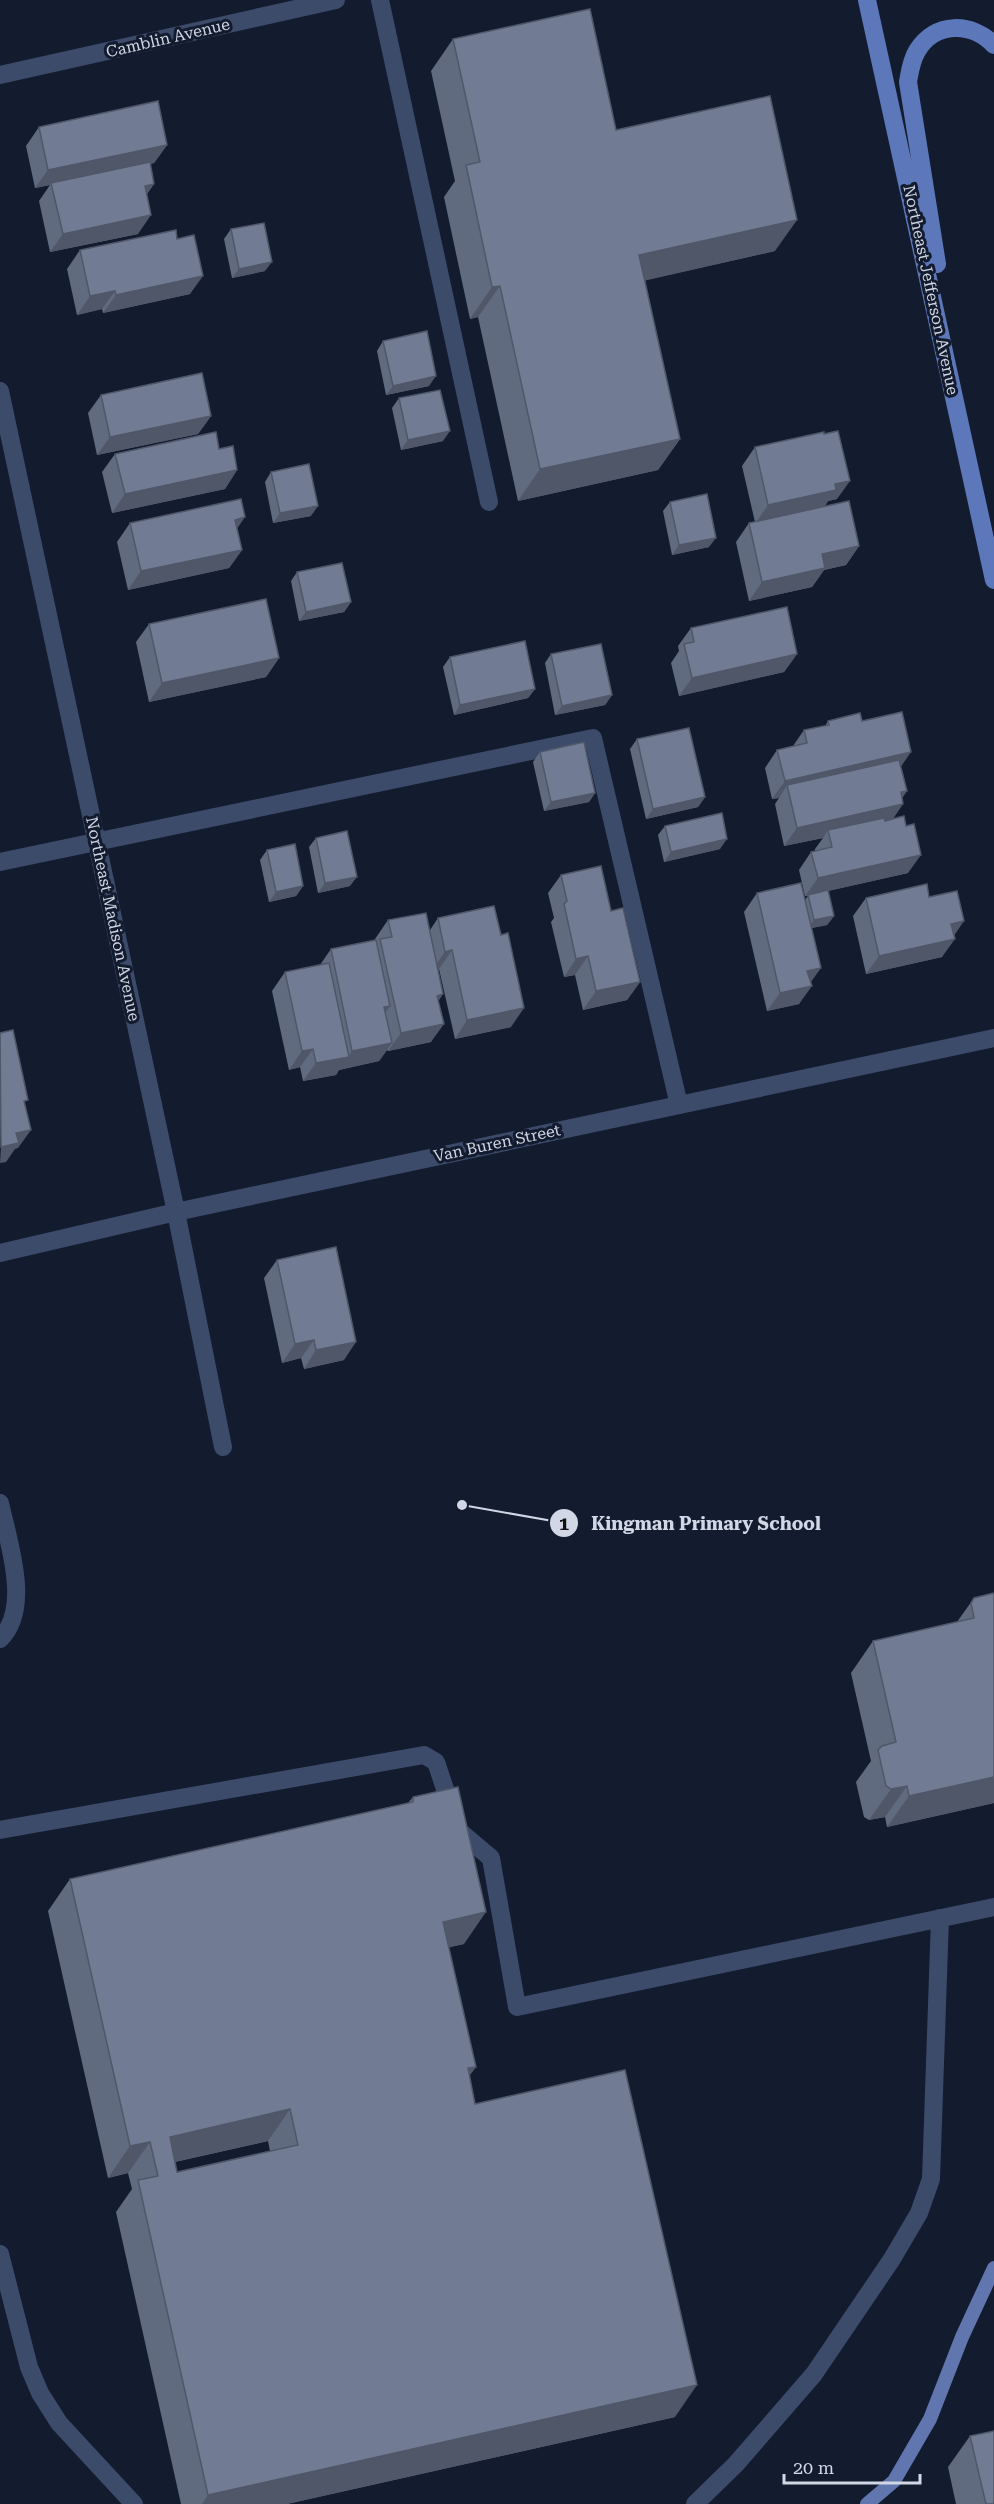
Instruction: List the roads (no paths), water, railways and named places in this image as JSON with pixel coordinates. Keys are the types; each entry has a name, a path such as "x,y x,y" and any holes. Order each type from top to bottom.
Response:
{"main road":[{"name":"Northeast Jefferson Avenue","path":"867,0 994,580"},
{"path":"973,482 908,82 912,61 919,48 932,36 949,27 967,28 987,38 994,45"}],"street":[{"name":"Camblin Avenue","path":"0,75 336,0"},
{"path":"380,0 489,502"},
{"name":"Northeast Madison Avenue","path":"0,391 176,1212 223,1447"},
{"path":"0,862 593,738 679,1105"},
{"name":"Van Buren Street","path":"0,1253 176,1212 994,1038"},
{"path":"0,1503 15,1575 16,1614 0,1638"},
{"path":"0,1830 424,1755 436,1762 459,1831 490,1858 517,2007 994,1907"},
{"path":"695,2504 736,2464 814,2374 892,2259 919,2213 931,2179 940,1918"},
{"path":"0,2254 29,2367 40,2394 58,2423 134,2504"}],"waterway":[{"path":"867,2504 894,2481 930,2419 962,2337 994,2268"}],"place":[{"name":"Kingman Primary School","path":"462,1505"}]}
